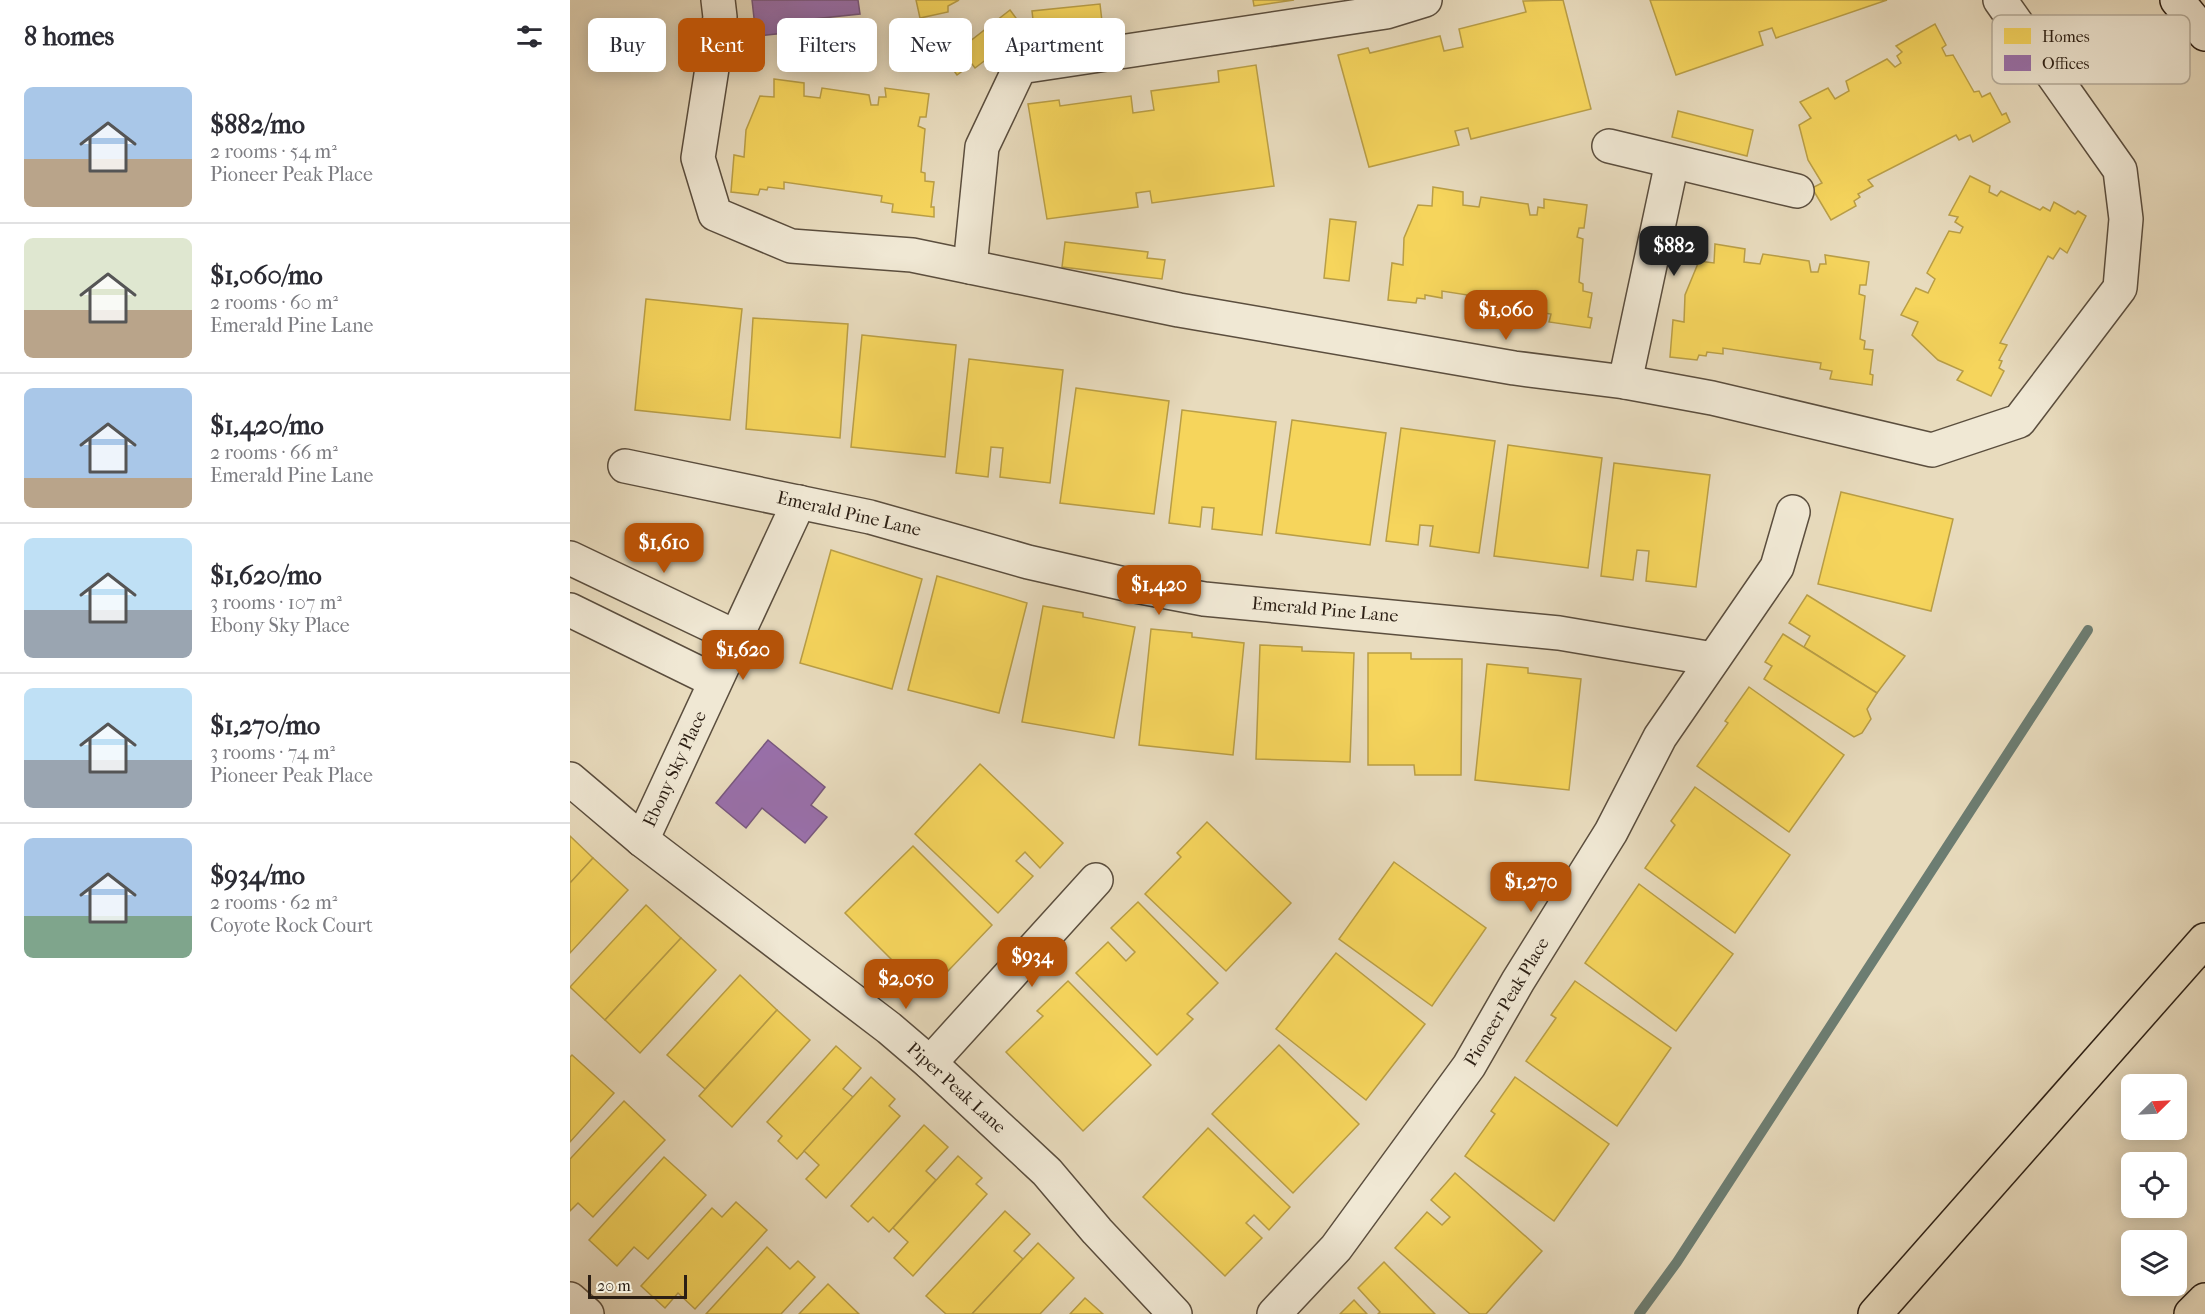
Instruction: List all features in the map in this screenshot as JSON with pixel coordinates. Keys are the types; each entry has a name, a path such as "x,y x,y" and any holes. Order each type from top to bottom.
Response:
{"highway":[{"path":"1875,1314 2205,940"},
{"path":"2191,1314 2205,1300"}],"street":[{"path":"718,0 720,17 698,158 715,214 791,246 912,255 1179,310 1514,368 1625,382 1712,398 1932,450 2019,421 2120,288 2126,219 2120,170 2059,84"},
{"path":"970,267 982,147 1020,67 1386,12 1425,0"},
{"path":"2000,0 2011,15"},
{"path":"2177,0 2189,15"},
{"path":"2190,16 2205,34"},
{"path":"1609,146 1797,190"},
{"path":"1625,382 1672,162"},
{"name":"Emerald Pine Lane","path":"625,466 902,525 1039,564 1204,599 1559,633 1713,659"},
{"name":"Ebony Sky Place","path":"642,840 799,502"},
{"name":"Pioneer Peak Place","path":"1274,1314 1336,1248 1469,1066 1611,832 1660,737 1778,567 1792,512"},
{"path":"570,558 736,636"},
{"path":"570,610 715,681"},
{"name":"Piper Peak Lane","path":"570,779 642,840 889,1028 930,1063 1047,1172 1097,1232 1175,1314"},
{"path":"930,1063 1096,880"},
{"path":"570,1299 587,1314"}],"building: Homes":[{"path":"916,0 959,0 948,6 948,12 920,18"},
{"path":"1253,0 1294,0 1254,6"},
{"path":"1563,0 1591,109 1471,139 1468,128 1455,131 1459,145 1369,167 1338,55 1368,48 1370,53 1440,36 1444,51 1463,47 1459,29 1526,12 1523,1"},
{"path":"1650,0 1887,0 1776,38 1772,28 1759,32 1763,45 1676,75"},
{"path":"1100,4 1102,18 1033,18 1032,11"},
{"path":"1010,10 1016,18 1000,18"},
{"path":"1935,24 1946,45 1942,48 1946,56 1953,55 1974,92 1979,91 1982,97 1990,93 2002,115 2006,113 2010,122 1973,142 1970,135 1959,140 1956,135 1868,180 1873,186 1858,194 1860,197 1854,201 1856,206 1831,220 1812,188 1822,183 1808,160 1799,125 1811,118 1800,102 1828,88 1835,99 1849,91 1846,81 1887,59 1895,67 1901,63 1897,56 1902,52 1896,46"},
{"path":"984,30 984,61 975,68 972,64 972,40"},
{"path":"1256,65 1274,186 1152,203 1150,191 1136,193 1138,207 1047,219 1028,104 1059,100 1060,106 1131,96 1133,113 1154,110 1151,91 1219,82 1218,71"},
{"path":"774,79 804,83 804,96 820,98 822,88 869,95 871,105 878,105 879,97 886,97 885,88 929,94 926,117 920,117 918,126 925,129 921,172 925,173 925,181 934,182 931,207 934,207 934,217 892,212 893,204 881,202 882,196 784,182 784,189 768,187 767,190 760,189 758,195 731,192 734,155 744,157 746,130 760,96 774,97"},
{"path":"1678,111 1753,130 1747,156 1672,137"},
{"path":"1970,176 1990,186 1989,192 1997,196 2001,191 2040,210 2043,207 2050,211 2054,202 2075,214 2078,211 2086,216 2067,253 2060,248 2053,259 2048,256 2000,343 2007,345 1999,360 2002,361 1999,368 2004,371 1991,396 1957,380 1963,371 1938,360 1912,335 1918,322 1901,315 1916,288 1928,293 1935,279 1927,273 1949,231 1960,233 1963,227 1955,222 1958,217 1949,215"},
{"path":"1433,187 1463,192 1463,205 1479,207 1481,197 1528,204 1530,215 1537,215 1538,207 1544,208 1544,199 1587,205 1584,228 1579,228 1577,237 1583,239 1579,282 1583,284 1583,291 1592,293 1588,317 1592,318 1590,328 1549,322 1551,314 1538,312 1539,306 1442,291 1442,298 1425,295 1425,299 1417,298 1416,303 1388,300 1392,263 1403,265 1404,238 1418,205 1432,206"},
{"path":"1330,219 1356,222 1349,281 1324,278"},
{"path":"1065,242 1148,252 1147,258 1165,260 1162,279 1062,267"},
{"path":"1715,244 1745,249 1744,262 1760,264 1763,254 1809,261 1811,272 1818,272 1820,264 1826,264 1825,255 1869,262 1866,285 1860,285 1859,294 1865,296 1860,339 1865,341 1864,349 1873,350 1870,374 1873,375 1872,385 1830,379 1832,371 1820,369 1821,363 1723,348 1723,354 1707,352 1706,356 1699,355 1697,360 1670,357 1673,320 1684,322 1685,295 1699,261 1714,263"},
{"path":"646,299 742,309 730,420 635,410"},
{"path":"753,318 848,324 840,438 746,429"},
{"path":"862,335 956,345 945,457 851,447"},
{"path":"969,359 1063,370 1050,483 1000,477 1003,448 991,447 988,477 956,473"},
{"path":"1076,388 1169,401 1154,514 1060,503"},
{"path":"1182,410 1276,422 1262,535 1212,529 1214,508 1202,507 1200,527 1169,523"},
{"path":"1292,420 1386,433 1370,545 1276,533"},
{"path":"1401,428 1495,441 1479,553 1430,546 1433,526 1420,525 1418,545 1386,541"},
{"path":"1508,445 1602,458 1588,568 1494,556"},
{"path":"1614,463 1710,475 1696,587 1646,581 1649,551 1637,550 1633,580 1601,576"},
{"path":"1841,492 1953,519 1931,611 1818,584"},
{"path":"831,550 922,579 892,689 800,663"},
{"path":"937,576 1027,603 999,713 908,690"},
{"path":"1807,595 1905,656 1877,693 1804,647 1810,636 1789,623"},
{"path":"1043,606 1083,613 1083,617 1135,627 1114,738 1022,722"},
{"path":"1151,629 1192,633 1192,637 1244,643 1233,755 1139,745"},
{"path":"1783,634 1877,693 1867,709 1871,719 1862,733 1854,737 1764,679 1772,666 1765,662"},
{"path":"1260,645 1302,647 1302,651 1354,653 1350,762 1256,759"},
{"path":"1368,653 1411,653 1411,659 1462,659 1461,775 1415,775 1414,765 1368,765"},
{"path":"1487,664 1528,668 1528,673 1581,679 1569,790 1475,780"},
{"path":"1749,687 1844,755 1789,832 1697,766 1728,723 1725,721"},
{"path":"980,764 1063,843 1040,868 1025,852 1016,861 1033,876 998,913 915,834"},
{"path":"1695,787 1790,855 1735,933 1645,868 1675,825 1671,821"},
{"path":"1207,822 1291,903 1226,971 1145,894 1181,857 1177,853"},
{"path":"570,836 593,858 570,883"},
{"path":"913,846 992,925 926,994 845,913"},
{"path":"593,858 628,890 570,953 570,883"},
{"path":"1394,862 1486,928 1432,1006 1339,939"},
{"path":"1639,884 1733,954 1676,1031 1585,963"},
{"path":"1138,902 1218,983 1187,1014 1193,1019 1157,1055 1076,973 1108,942 1126,961 1135,952 1111,928"},
{"path":"646,905 681,938 605,1020 570,987"},
{"path":"681,938 716,970 640,1053 605,1020"},
{"path":"1336,953 1425,1024 1366,1100 1276,1029"},
{"path":"740,975 777,1010 705,1089 667,1055"},
{"path":"1068,981 1151,1065 1083,1131 1006,1052 1043,1016 1037,1011"},
{"path":"1575,981 1671,1048 1617,1126 1526,1061 1556,1018 1551,1015"},
{"path":"777,1010 810,1040 732,1127 699,1096"},
{"path":"1279,1045 1359,1124 1293,1193 1212,1114"},
{"path":"836,1046 861,1068 843,1089 853,1097 797,1159 778,1141 782,1136 767,1122"},
{"path":"572,1055 614,1093 570,1142 570,1057"},
{"path":"871,1077 895,1099 889,1106 900,1116 826,1198 806,1179 819,1165 804,1151"},
{"path":"1515,1077 1609,1144 1554,1221 1465,1156 1495,1114 1491,1111"},
{"path":"624,1101 665,1140 593,1217 578,1203 570,1211 570,1159"},
{"path":"924,1125 948,1147 926,1171 936,1180 889,1232 873,1217 868,1222 851,1206"},
{"path":"1208,1128 1290,1207 1269,1230 1254,1215 1246,1223 1262,1238 1225,1276 1143,1197"},
{"path":"958,1156 982,1178 976,1184 987,1194 913,1276 894,1258 908,1242 893,1228"},
{"path":"664,1157 706,1195 648,1259 634,1247 617,1266 589,1240"},
{"path":"1455,1173 1542,1251 1486,1314 1470,1314 1395,1248 1427,1212 1442,1225 1450,1217 1431,1200"},
{"path":"736,1202 767,1230 695,1309 678,1293 665,1308 641,1286 712,1208 722,1217"},
{"path":"1005,1211 1030,1234 1014,1251 1023,1259 972,1314 946,1314 926,1296"},
{"path":"1038,1243 1074,1278 1040,1314 972,1314"},
{"path":"767,1247 790,1269 798,1261 815,1277 781,1314 706,1314"},
{"path":"1384,1262 1435,1314 1378,1314 1380,1312 1358,1288"},
{"path":"828,1284 859,1314 799,1314"},
{"path":"1085,1298 1103,1314 1070,1314"},
{"path":"1354,1300 1367,1314 1340,1314"}],"building: Offices":[{"path":"752,0 858,0 860,14 822,18 777,18 777,34 765,35 765,18 754,18"},
{"path":"768,740 825,787 811,805 827,817 805,843 762,808 746,828 716,803"}],"waterway":[{"path":"1639,1314 1677,1262 2088,630"}]}
